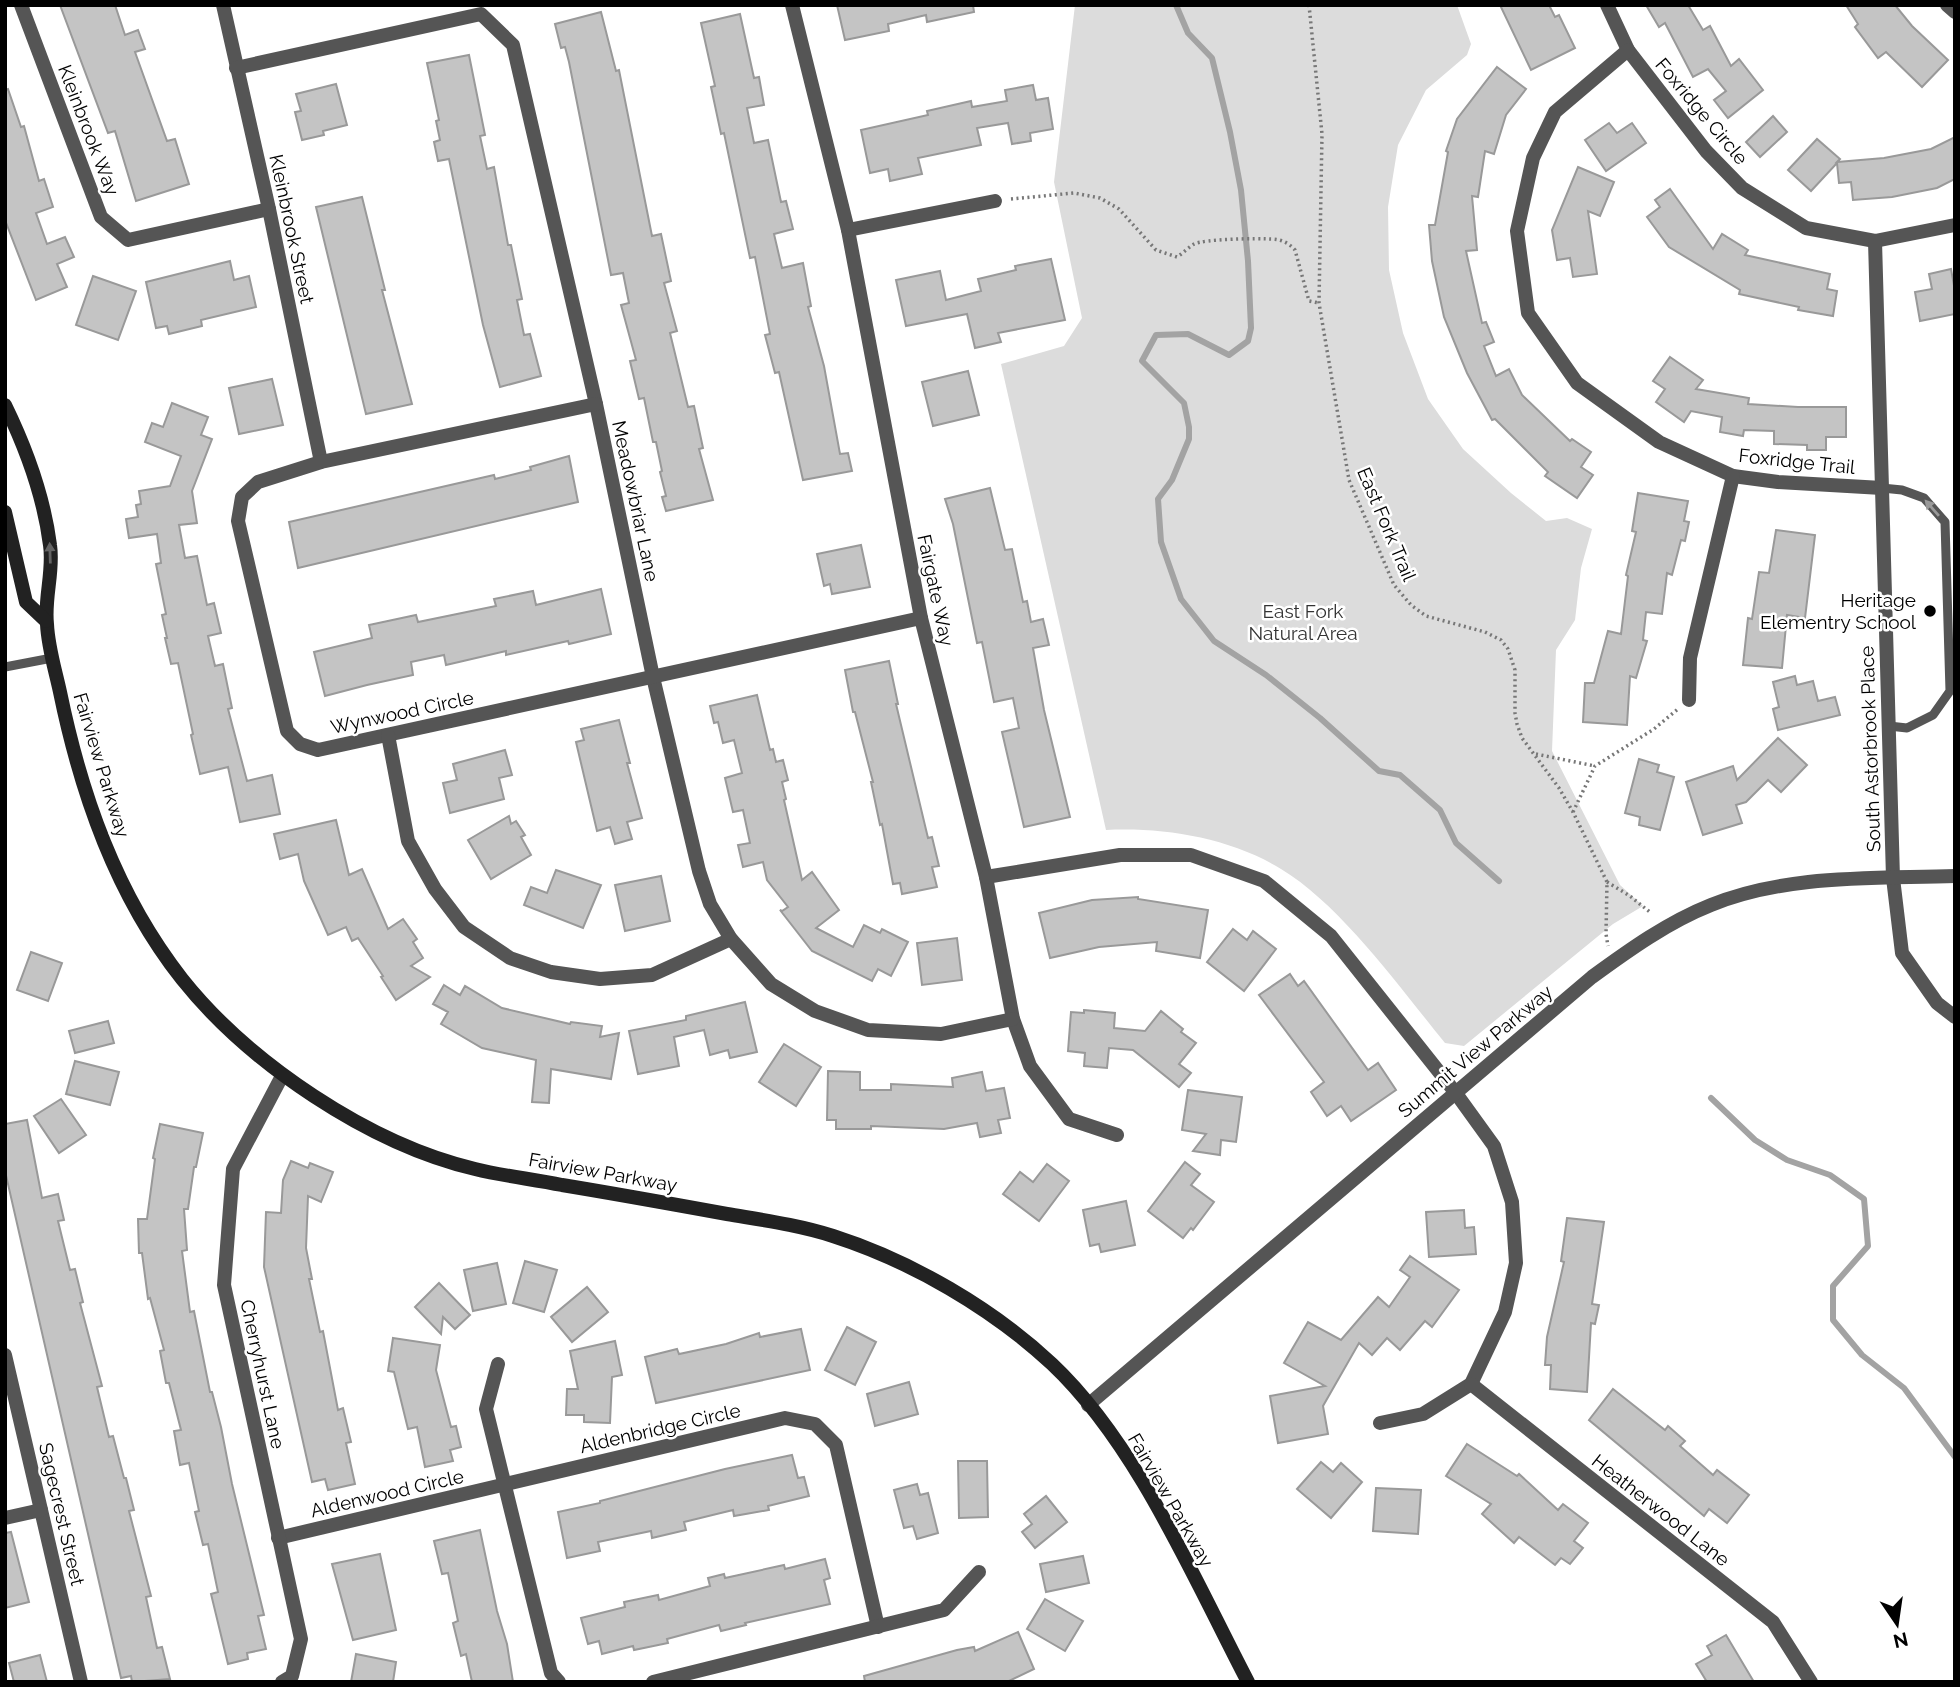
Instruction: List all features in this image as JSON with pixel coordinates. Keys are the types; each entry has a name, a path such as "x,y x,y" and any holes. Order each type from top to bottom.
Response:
{"main road":[{"name":"Fairview Parkway","path":"5,405 14,422 37,488 51,549 46,621 70,740 89,804 112,865 144,924 182,979 228,1030 282,1076 370,1129 424,1153 473,1169 764,1220 829,1235 894,1258 946,1287 1005,1326 1053,1365 1088,1405 1153,1499 1248,1682"},
{"path":"5,512 26,602 46,621"}],"street":[{"name":"Kleinbrook Way","path":"21,5 101,217 128,240 269,209"},
{"name":"Kleinbrook Street","path":"223,5 269,209 321,462"},
{"name":"Fairgate Way","path":"792,5 848,230 921,618 986,877 1013,1019 1030,1066 1069,1119 1117,1135"},
{"name":"Foxridge Circle","path":"1607,5 1628,50 1706,151 1742,188 1806,228 1875,241 1955,225"},
{"path":"1947,5 1955,12"},
{"name":"Meadowbriar Lane","path":"236,68 481,14 513,45 596,404 653,677 699,871 710,904 731,939 771,984 815,1011 868,1030 941,1034 1013,1019"},
{"name":"Foxridge Trail","path":"1628,50 1555,112 1533,158 1517,230 1528,313 1577,383 1658,442 1733,476 1778,482 1882,488"},
{"path":"848,230 995,201"},
{"name":"South Astorbrook Place","path":"1875,241 1893,878 1902,953 1937,1003 1955,1017"},
{"name":"Wynwood Circle","path":"596,404 321,462 258,482 242,497 238,521 287,731 300,744 318,750 921,618"},
{"path":"1689,700 1690,658 1733,476"},
{"path":"388,735 408,841 435,889 464,926 510,958 551,972 600,979 652,975 731,939"},
{"path":"986,877 1120,855 1191,855 1264,881 1331,936 1455,1092 1494,1146 1512,1202 1516,1263 1505,1312 1471,1384 1423,1414 1380,1423"},
{"name":"Summit View Parkway","path":"1088,1405 1592,977 1674,921 1712,904 1794,884 1955,876"},
{"name":"Cherryhurst Lane","path":"282,1076 233,1169 224,1285 301,1639 292,1676 282,1682"},
{"name":"Sagecrest Street","path":"5,1355 81,1682"},
{"path":"498,1364 486,1409 551,1673 559,1682"},
{"name":"Heatherwood Lane","path":"1471,1384 1773,1622 1811,1682"},
{"name":"Aldenbridge Circle","path":"505,1485 785,1418 815,1424 836,1444 878,1627"},
{"name":"Aldenwood Circle","path":"278,1538 505,1485"},
{"path":"5,1518 41,1510"},
{"path":"653,1682 944,1610 979,1572"}],"lane":[{"path":"1882,488 1902,490 1924,498 1945,522 1950,691 1933,715 1907,728 1889,726"},
{"path":"5,667 52,658"}],"path":[{"name":"East Fork Trail","path":"1309,5 1322,134 1319,303 1349,480 1394,585 1411,605 1426,616 1485,632 1501,640 1508,649 1515,670 1517,724 1522,738 1573,812 1607,882 1606,943 1618,958"},
{"path":"995,201 1074,194 1100,198 1119,209 1156,250 1177,257 1195,243 1214,240 1272,239 1290,244 1295,250 1309,301 1319,303"},
{"path":"1573,812 1595,766 1654,729 1689,700"},
{"path":"1534,754 1595,766"},
{"path":"1607,882 1651,913"}],"green space":[{"name":"East Fork Natural Area","path":"1075,5 1457,5 1471,44 1467,55 1426,90 1398,145 1388,207 1389,270 1403,333 1428,399 1463,449 1546,521 1567,518 1592,529 1581,568 1575,620 1556,650 1552,751 1620,885 1643,906 1613,924 1464,1046 1445,1043 1347,925 1326,904 1281,869 1262,858 1219,842 1151,830 1106,830 1001,364 1064,346 1082,318 1054,182"}],"building":[{"path":"60,5 115,5 125,35 138,30 145,49 135,52 167,141 175,139 189,184 136,201 115,131 108,133"},
{"path":"837,5 973,5 974,12 927,22 926,15 888,24 889,31 845,40"},
{"path":"1500,5 1549,5 1555,17 1559,15 1575,48 1531,70"},
{"path":"1646,5 1688,5 1703,30 1710,26 1731,66 1739,59 1763,90 1728,118 1714,100 1726,91 1708,69 1693,77 1665,23 1659,27"},
{"path":"1846,5 1895,5 1912,26 1948,60 1922,87 1886,52 1878,58 1855,27 1858,24"},
{"path":"601,12 616,71 619,70 652,236 661,234 671,281 664,283 677,331 670,333 688,407 694,406 703,448 699,449 713,500 666,511 662,497 666,496 656,442 653,442 644,398 639,399 630,361 636,360 621,305 629,303 623,273 611,275 569,62 565,47 561,48 555,24"},
{"path":"740,14 754,78 759,77 764,105 747,108 754,143 768,140 781,202 786,201 793,229 774,234 782,268 803,263 811,306 808,307 824,366 840,454 848,453 852,471 803,480 779,372 775,373 765,335 770,334 755,257 750,258 724,133 721,134 711,87 715,86 701,23"},
{"path":"469,55 485,135 480,136 487,169 494,167 508,245 511,245 522,299 517,300 524,335 530,334 541,376 500,387 483,325 449,159 438,161 434,142 440,140 436,121 439,120 427,63"},
{"path":"1497,67 1526,89 1506,115 1494,154 1485,151 1478,197 1472,196 1477,250 1466,251 1482,323 1486,322 1494,342 1484,346 1496,376 1509,369 1522,395 1570,441 1572,439 1591,452 1581,467 1593,475 1577,498 1545,476 1548,472 1495,419 1492,420 1467,373 1444,317 1432,261 1429,225 1435,225 1448,152 1446,151 1457,119"},
{"path":"336,84 347,125 323,131 324,135 302,140 295,112 301,111 296,94"},
{"path":"1033,85 1036,100 1048,98 1053,129 1030,133 1031,141 1012,144 1008,123 977,128 981,145 918,158 922,174 890,181 888,169 870,173 861,130 928,115 927,111 971,101 972,107 1007,101 1005,90"},
{"path":"8,89 21,127 24,126 39,181 44,179 53,207 36,213 47,244 65,237 74,257 57,264 67,287 36,300 5,220 5,90"},
{"path":"1773,116 1787,132 1760,157 1746,142"},
{"path":"1609,123 1617,133 1632,123 1646,143 1606,171 1585,140"},
{"path":"1955,137 1955,179 1937,188 1892,197 1853,200 1851,182 1839,183 1837,163 1811,191 1788,170 1817,139 1840,159 1837,162 1884,158 1931,149"},
{"path":"1578,167 1614,182 1600,216 1588,211 1597,274 1573,277 1570,258 1557,260 1552,230"},
{"path":"1670,189 1713,249 1722,234 1748,250 1745,255 1830,274 1827,289 1837,291 1833,316 1798,310 1799,307 1739,294 1740,290 1669,247 1647,217 1660,207 1655,200"},
{"path":"362,197 385,290 382,290 412,404 366,414 316,207"},
{"path":"1051,259 1065,320 998,333 1001,342 975,348 967,314 906,326 896,280 940,271 946,300 981,291 978,279 1016,270 1015,266"},
{"path":"230,261 234,280 249,276 256,307 201,320 202,326 169,334 167,326 156,328 146,282"},
{"path":"1951,269 1955,314 1920,321 1915,292 1932,289 1929,274"},
{"path":"93,276 136,291 118,340 76,325"},
{"path":"1670,357 1703,380 1696,389 1749,398 1748,404 1846,407 1846,437 1826,437 1826,450 1807,450 1807,445 1774,444 1774,431 1744,430 1743,436 1720,432 1722,417 1691,411 1684,422 1656,402 1665,389 1653,381"},
{"path":"968,371 979,415 933,426 922,382"},
{"path":"272,379 283,425 239,434 229,388"},
{"path":"172,403 208,417 201,435 212,439 192,491 197,523 179,525 185,558 197,556 207,605 214,603 221,633 208,636 215,666 223,664 232,708 228,709 247,781 272,775 280,814 240,822 228,767 200,774 178,663 171,664 165,638 162,615 166,614 156,564 161,563 157,534 129,538 126,519 138,517 136,505 141,504 139,491 170,486 181,456 145,442 152,423 163,427"},
{"path":"569,456 578,502 298,568 289,522 494,475 495,479"},
{"path":"990,488 1005,550 1012,549 1023,602 1027,601 1031,622 1043,619 1049,645 1033,648 1044,710 1070,817 1024,827 1002,732 1019,728 1013,698 994,702 982,642 977,643 953,524 945,499"},
{"path":"1638,493 1688,501 1684,521 1689,522 1685,541 1681,540 1672,575 1667,573 1662,614 1646,612 1643,640 1647,641 1636,678 1630,676 1627,725 1583,722 1585,683 1594,683 1608,631 1621,634 1626,575 1636,532 1632,531"},
{"path":"1776,530 1815,535 1805,618 1787,615 1782,668 1743,665 1748,618 1752,619 1759,572 1769,573"},
{"path":"861,545 870,587 832,594 830,584 824,586 817,554"},
{"path":"601,589 611,634 506,655 506,651 446,665 444,655 411,662 413,675 325,696 314,652 372,638 369,625 416,615 418,622 496,606 494,599 533,591 536,605"},
{"path":"889,661 896,704 928,838 932,837 939,866 932,867 937,887 902,894 900,883 893,884 873,782 853,712 845,670"},
{"path":"1795,676 1797,685 1813,681 1818,701 1835,697 1840,715 1778,730 1773,709 1779,707 1773,682"},
{"path":"757,695 770,750 773,749 776,762 783,760 788,780 782,782 784,800 802,880 812,872 839,910 816,928 853,947 864,925 880,933 882,929 908,942 891,976 878,969 872,981 812,951 780,910 788,907 767,880 763,862 743,867 738,845 750,843 743,810 733,812 725,778 742,773 734,740 723,743 718,722 714,723 710,706"},
{"path":"619,720 642,818 627,822 632,839 615,844 610,827 597,831 576,742 584,740 581,729"},
{"path":"1778,738 1807,765 1781,792 1768,780 1746,802 1736,805 1742,823 1703,835 1686,782 1733,766 1737,780"},
{"path":"505,750 512,775 499,778 504,799 450,813 443,783 457,780 453,764"},
{"path":"1639,759 1659,765 1657,772 1674,777 1660,830 1639,825 1640,817 1625,813"},
{"path":"509,816 511,824 516,821 525,835 521,837 531,855 491,879 468,840"},
{"path":"336,820 349,875 362,869 388,929 403,919 417,939 413,942 423,958 411,966 430,977 396,1000 358,938 352,941 346,927 328,935 304,881 298,854 280,859 274,834"},
{"path":"556,870 601,885 583,928 524,905 531,887 547,893"},
{"path":"661,876 670,921 625,931 615,885"},
{"path":"1138,897 1208,910 1200,958 1156,951 1157,942 1099,947 1050,958 1039,913 1092,900"},
{"path":"1233,929 1247,940 1253,931 1276,949 1244,991 1207,962"},
{"path":"957,938 962,980 922,985 917,943"},
{"path":"31,952 62,963 48,1001 17,990"},
{"path":"1290,974 1298,986 1304,981 1368,1070 1378,1063 1396,1090 1351,1121 1341,1106 1327,1116 1311,1092 1324,1082 1259,995"},
{"path":"444,985 460,995 465,986 502,1008 570,1024 602,1026 600,1037 619,1033 611,1079 551,1069 549,1103 532,1102 536,1060 482,1048 441,1024 448,1012 433,1004"},
{"path":"745,1002 757,1052 730,1058 728,1050 710,1055 704,1030 674,1037 679,1066 638,1074 629,1031 686,1020 686,1016"},
{"path":"1084,1010 1115,1013 1114,1028 1145,1031 1161,1011 1196,1043 1179,1064 1191,1073 1179,1087 1133,1050 1109,1048 1107,1068 1084,1066 1085,1053 1068,1051 1071,1012 1084,1013"},
{"path":"108,1021 114,1043 75,1053 69,1031"},
{"path":"784,1044 821,1067 796,1106 759,1082"},
{"path":"75,1061 119,1072 110,1105 66,1094"},
{"path":"828,1071 860,1072 860,1090 891,1090 891,1084 953,1087 952,1078 982,1072 986,1091 1004,1088 1010,1118 998,1120 1001,1133 980,1137 977,1123 944,1129 871,1126 871,1129 836,1129 836,1120 827,1120"},
{"path":"1188,1090 1242,1097 1236,1142 1221,1140 1220,1155 1193,1151 1206,1134 1182,1130"},
{"path":"61,1099 86,1135 59,1153 34,1116"},
{"path":"27,1120 42,1198 58,1194 64,1220 58,1221 70,1270 75,1269 83,1302 80,1303 102,1386 97,1387 109,1437 113,1436 134,1510 129,1511 151,1596 146,1597 157,1648 162,1647 170,1679 132,1682 131,1676 121,1678 5,1171 5,1124"},
{"path":"160,1124 203,1133 194,1167 188,1209 184,1209 187,1250 182,1251 190,1312 194,1311 210,1392 221,1427 264,1615 258,1616 266,1649 247,1653 248,1659 228,1664 211,1594 218,1592 208,1544 203,1545 195,1512 199,1511 189,1463 180,1465 174,1431 181,1430 169,1383 166,1383 160,1351 164,1350 150,1298 148,1299 142,1253 139,1253 138,1219 147,1219 153,1158"},
{"path":"291,1161 308,1168 310,1163 333,1172 321,1202 308,1196 306,1248 312,1279 309,1279 320,1332 323,1331 338,1410 343,1408 351,1442 346,1443 355,1484 328,1490 325,1479 312,1482 264,1267 266,1212 281,1213 283,1180"},
{"path":"1185,1162 1200,1174 1191,1185 1214,1202 1193,1230 1191,1228 1183,1238 1148,1211"},
{"path":"1047,1164 1069,1181 1039,1221 1003,1194 1020,1172 1033,1182"},
{"path":"1126,1201 1135,1245 1101,1252 1099,1244 1090,1246 1083,1210"},
{"path":"1464,1210 1465,1228 1474,1227 1476,1254 1429,1257 1426,1212"},
{"path":"1567,1218 1604,1222 1592,1304 1599,1305 1595,1324 1591,1323 1587,1392 1550,1389 1551,1365 1545,1365 1547,1337 1564,1262 1561,1261"},
{"path":"1410,1256 1459,1290 1432,1327 1425,1321 1400,1350 1387,1338 1372,1355 1359,1343 1323,1406 1328,1434 1278,1443 1270,1396 1325,1386 1284,1363 1308,1322 1341,1340 1378,1297 1389,1307 1410,1277 1400,1270"},
{"path":"525,1261 557,1270 544,1312 513,1303"},
{"path":"497,1263 506,1304 473,1311 464,1270"},
{"path":"439,1283 470,1315 455,1329 443,1317 441,1334 415,1307"},
{"path":"587,1287 608,1312 572,1342 551,1317"},
{"path":"847,1327 876,1342 855,1385 825,1370"},
{"path":"801,1329 810,1370 656,1403 645,1357 677,1349 679,1354 726,1344 759,1333 760,1337"},
{"path":"393,1338 440,1345 436,1370 451,1427 456,1426 461,1447 450,1450 453,1461 425,1467 417,1427 408,1429 394,1372 388,1371"},
{"path":"615,1341 622,1375 612,1377 610,1423 584,1422 584,1415 566,1415 567,1389 578,1389 570,1351"},
{"path":"909,1382 918,1414 875,1426 867,1394"},
{"path":"1613,1389 1665,1430 1668,1426 1685,1441 1680,1446 1713,1475 1717,1470 1749,1495 1727,1523 1709,1509 1704,1516 1589,1420"},
{"path":"1467,1444 1517,1476 1519,1474 1558,1510 1563,1504 1588,1523 1574,1541 1583,1548 1570,1564 1561,1558 1555,1565 1519,1537 1514,1543 1482,1514 1491,1504 1446,1476"},
{"path":"792,1455 798,1478 804,1477 809,1496 768,1506 769,1510 734,1516 733,1510 684,1522 686,1530 652,1538 651,1531 598,1542 600,1551 567,1558 558,1512 725,1469"},
{"path":"958,1461 987,1461 988,1517 959,1518"},
{"path":"1321,1462 1333,1472 1341,1463 1362,1482 1331,1518 1297,1489"},
{"path":"917,1484 920,1495 928,1493 938,1533 917,1539 913,1526 904,1528 894,1490"},
{"path":"1376,1488 1421,1490 1418,1534 1373,1531"},
{"path":"1046,1496 1067,1522 1035,1548 1022,1532 1032,1524 1024,1514"},
{"path":"480,1530 497,1611 507,1644 513,1682 472,1682 466,1654 461,1656 453,1623 458,1621 448,1573 442,1574 434,1541"},
{"path":"11,1532 29,1602 5,1608 5,1533"},
{"path":"380,1554 396,1630 353,1640 332,1564"},
{"path":"1083,1556 1089,1583 1046,1592 1040,1564"},
{"path":"825,1559 830,1578 824,1580 830,1604 721,1631 719,1625 667,1639 668,1643 634,1650 633,1646 602,1654 599,1641 588,1644 581,1618 625,1607 624,1602 658,1595 659,1600 710,1586 708,1578 724,1574 725,1578 784,1565 785,1569"},
{"path":"1045,1599 1083,1621 1065,1651 1027,1629"},
{"path":"1018,1632 1034,1669 1007,1682 865,1682 864,1676 957,1650 974,1647 975,1651"},
{"path":"1726,1635 1754,1682 1707,1682 1696,1664 1712,1655 1707,1646"},
{"path":"356,1654 396,1662 393,1682 351,1682"},
{"path":"40,1655 47,1682 14,1682 9,1663"}],"waterway":[{"path":"1176,5 1188,33 1212,58 1230,132 1241,190 1251,328 1248,341 1229,355 1188,334 1156,335 1142,361 1184,403 1189,427 1189,439 1172,480 1158,499 1161,542 1181,599 1214,641 1266,675 1320,718 1379,771 1400,775 1440,810 1456,843 1499,881"},
{"path":"1711,1098 1755,1140 1787,1160 1830,1175 1864,1199 1868,1246 1833,1286 1833,1320 1862,1355 1904,1388 1955,1457"}],"place":[{"name":"Heritage Elementry School","path":"1930,611"}]}
